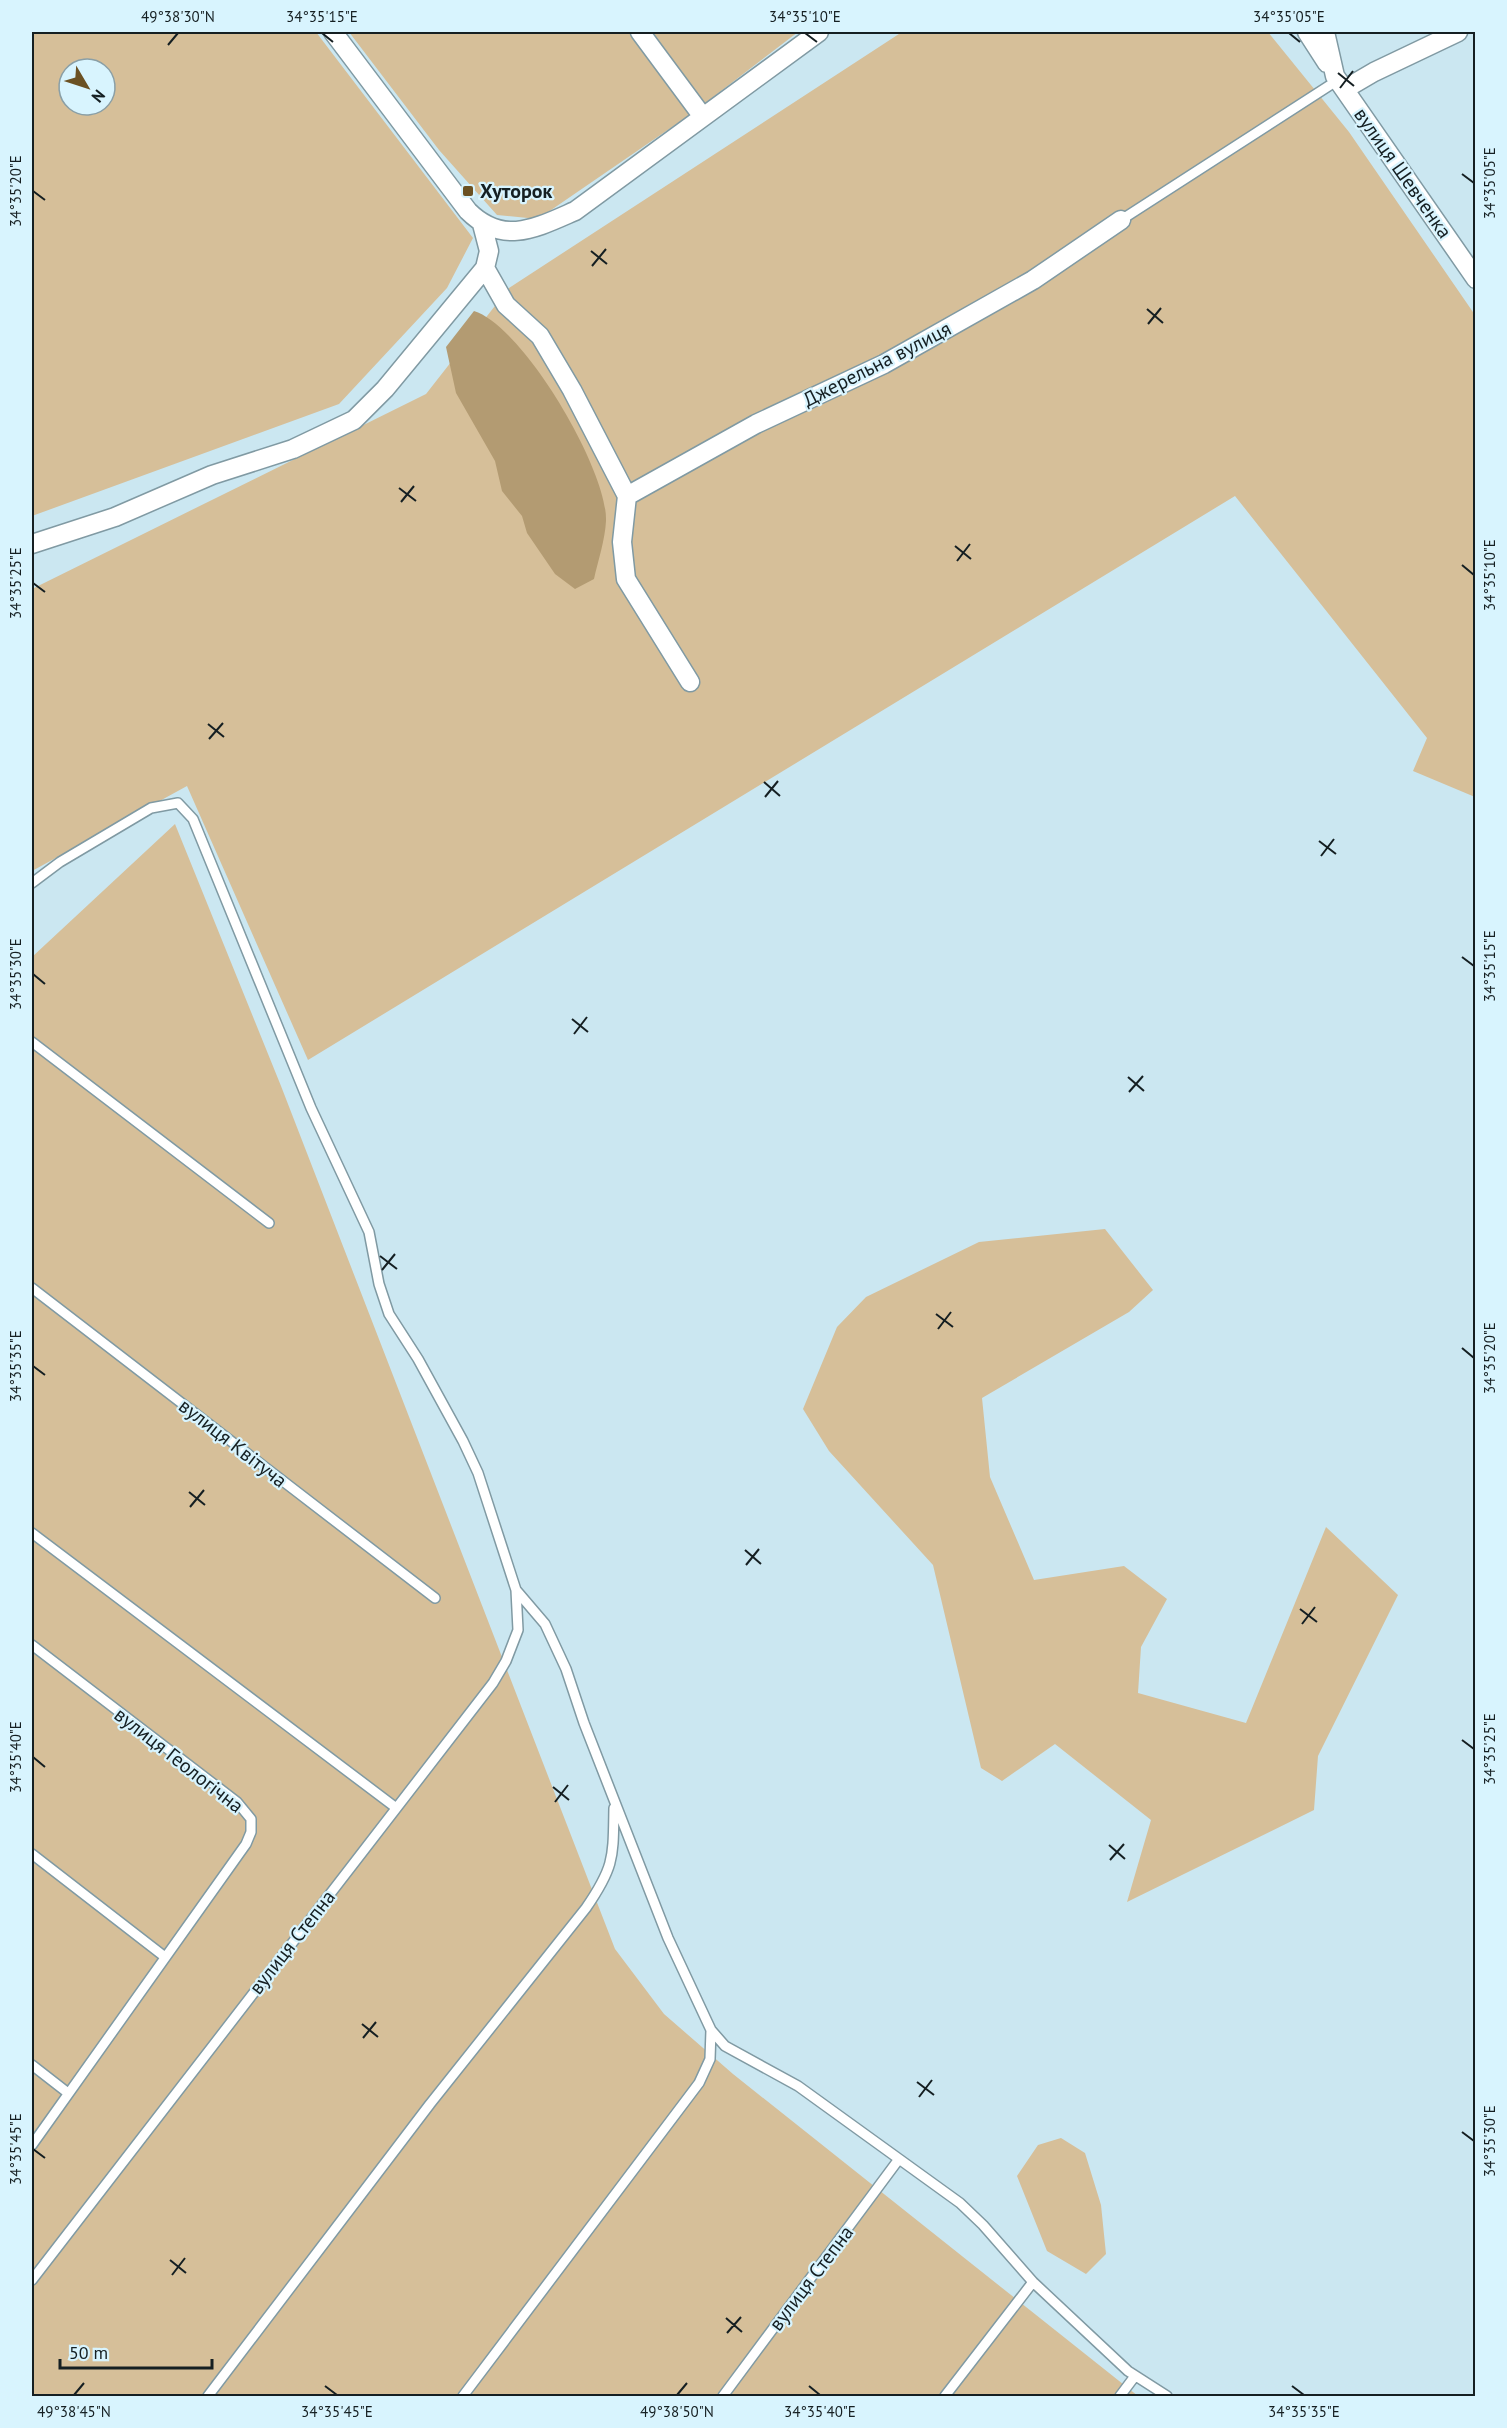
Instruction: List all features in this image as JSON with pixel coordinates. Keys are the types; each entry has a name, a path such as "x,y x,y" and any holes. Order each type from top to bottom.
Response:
{"street":[{"path":"32,544 105,521 212,475 293,449 354,420 385,389 485,268 489,251 482,224 451,190 333,32"},
{"path":"640,32 703,117"},
{"path":"482,224 509,232 533,230 575,211 819,32"},
{"path":"1307,32 1340,82 1374,72 1458,32"},
{"name":"вулиця Шевченка","path":"1325,32 1340,82 1476,279"},
{"name":"Джерельна вулиця","path":"627,496 756,424 884,364 1033,280 1121,220"},
{"path":"485,268 506,305 540,336 572,390 627,496 622,542 626,579 690,682"}],"lane":[{"path":"1121,220 1340,82"},
{"path":"32,883 60,862 151,808 178,803 193,819 311,1108 369,1232 379,1284 389,1314 418,1359 478,1473 516,1590 545,1624 566,1669 668,1938 711,2030 725,2046 798,2086 960,2203 983,2225 1033,2282 1135,2376 1167,2397"},
{"path":"32,1042 269,1223"},
{"name":"вулиця Квітуча","path":"32,1288 435,1598"},
{"path":"32,1533 395,1807"},
{"name":"вулиця Степна","path":"32,2280 493,1683 506,1661 518,1630 516,1590"},
{"name":"вулиця Геологічна","path":"32,1645 237,1802 251,1819 251,1832 246,1844 32,2145"},
{"path":"208,2397 430,2104 586,1908 607,1878 613,1856 615,1802"},
{"path":"32,1854 165,1957"},
{"path":"463,2397 699,2083 710,2059 711,2030"},
{"path":"32,2065 68,2093"},
{"name":"вулиця Степна","path":"723,2397 899,2159"},
{"path":"945,2397 1033,2282"},
{"path":"1120,2397 1135,2376"}],"shaded area":[{"path":"32,32 316,32 473,238 447,288 339,404 32,516"},
{"path":"349,32 798,32 691,114 538,219 497,215 439,150"},
{"path":"902,32 1268,32 1349,132 1475,315 1475,797 1413,771 1427,738 1235,496 308,1060 187,786 32,871 32,589 426,394 509,288"},
{"path":"474,311 494,322 516,343 538,371 578,436 593,469 603,498 606,521 604,536 594,579 575,589 555,574 527,533 522,516 502,491 495,461 456,393 446,347"},
{"path":"175,824 281,1086 615,1949 664,2014 733,2074 1138,2396 32,2396 32,957"},
{"path":"1105,1229 1153,1290 1129,1312 982,1398 990,1477 1034,1580 1124,1566 1167,1599 1141,1647 1138,1693 1246,1723 1326,1527 1398,1595 1318,1756 1314,1810 1127,1902 1151,1820 1055,1744 1002,1781 981,1768 933,1565 829,1451 803,1409 837,1327 866,1297 979,1242"},
{"path":"1061,2138 1085,2153 1101,2205 1106,2254 1086,2274 1047,2251 1017,2176 1038,2145"}],"place":[{"name":"Хуторок","path":"468,191"}]}
